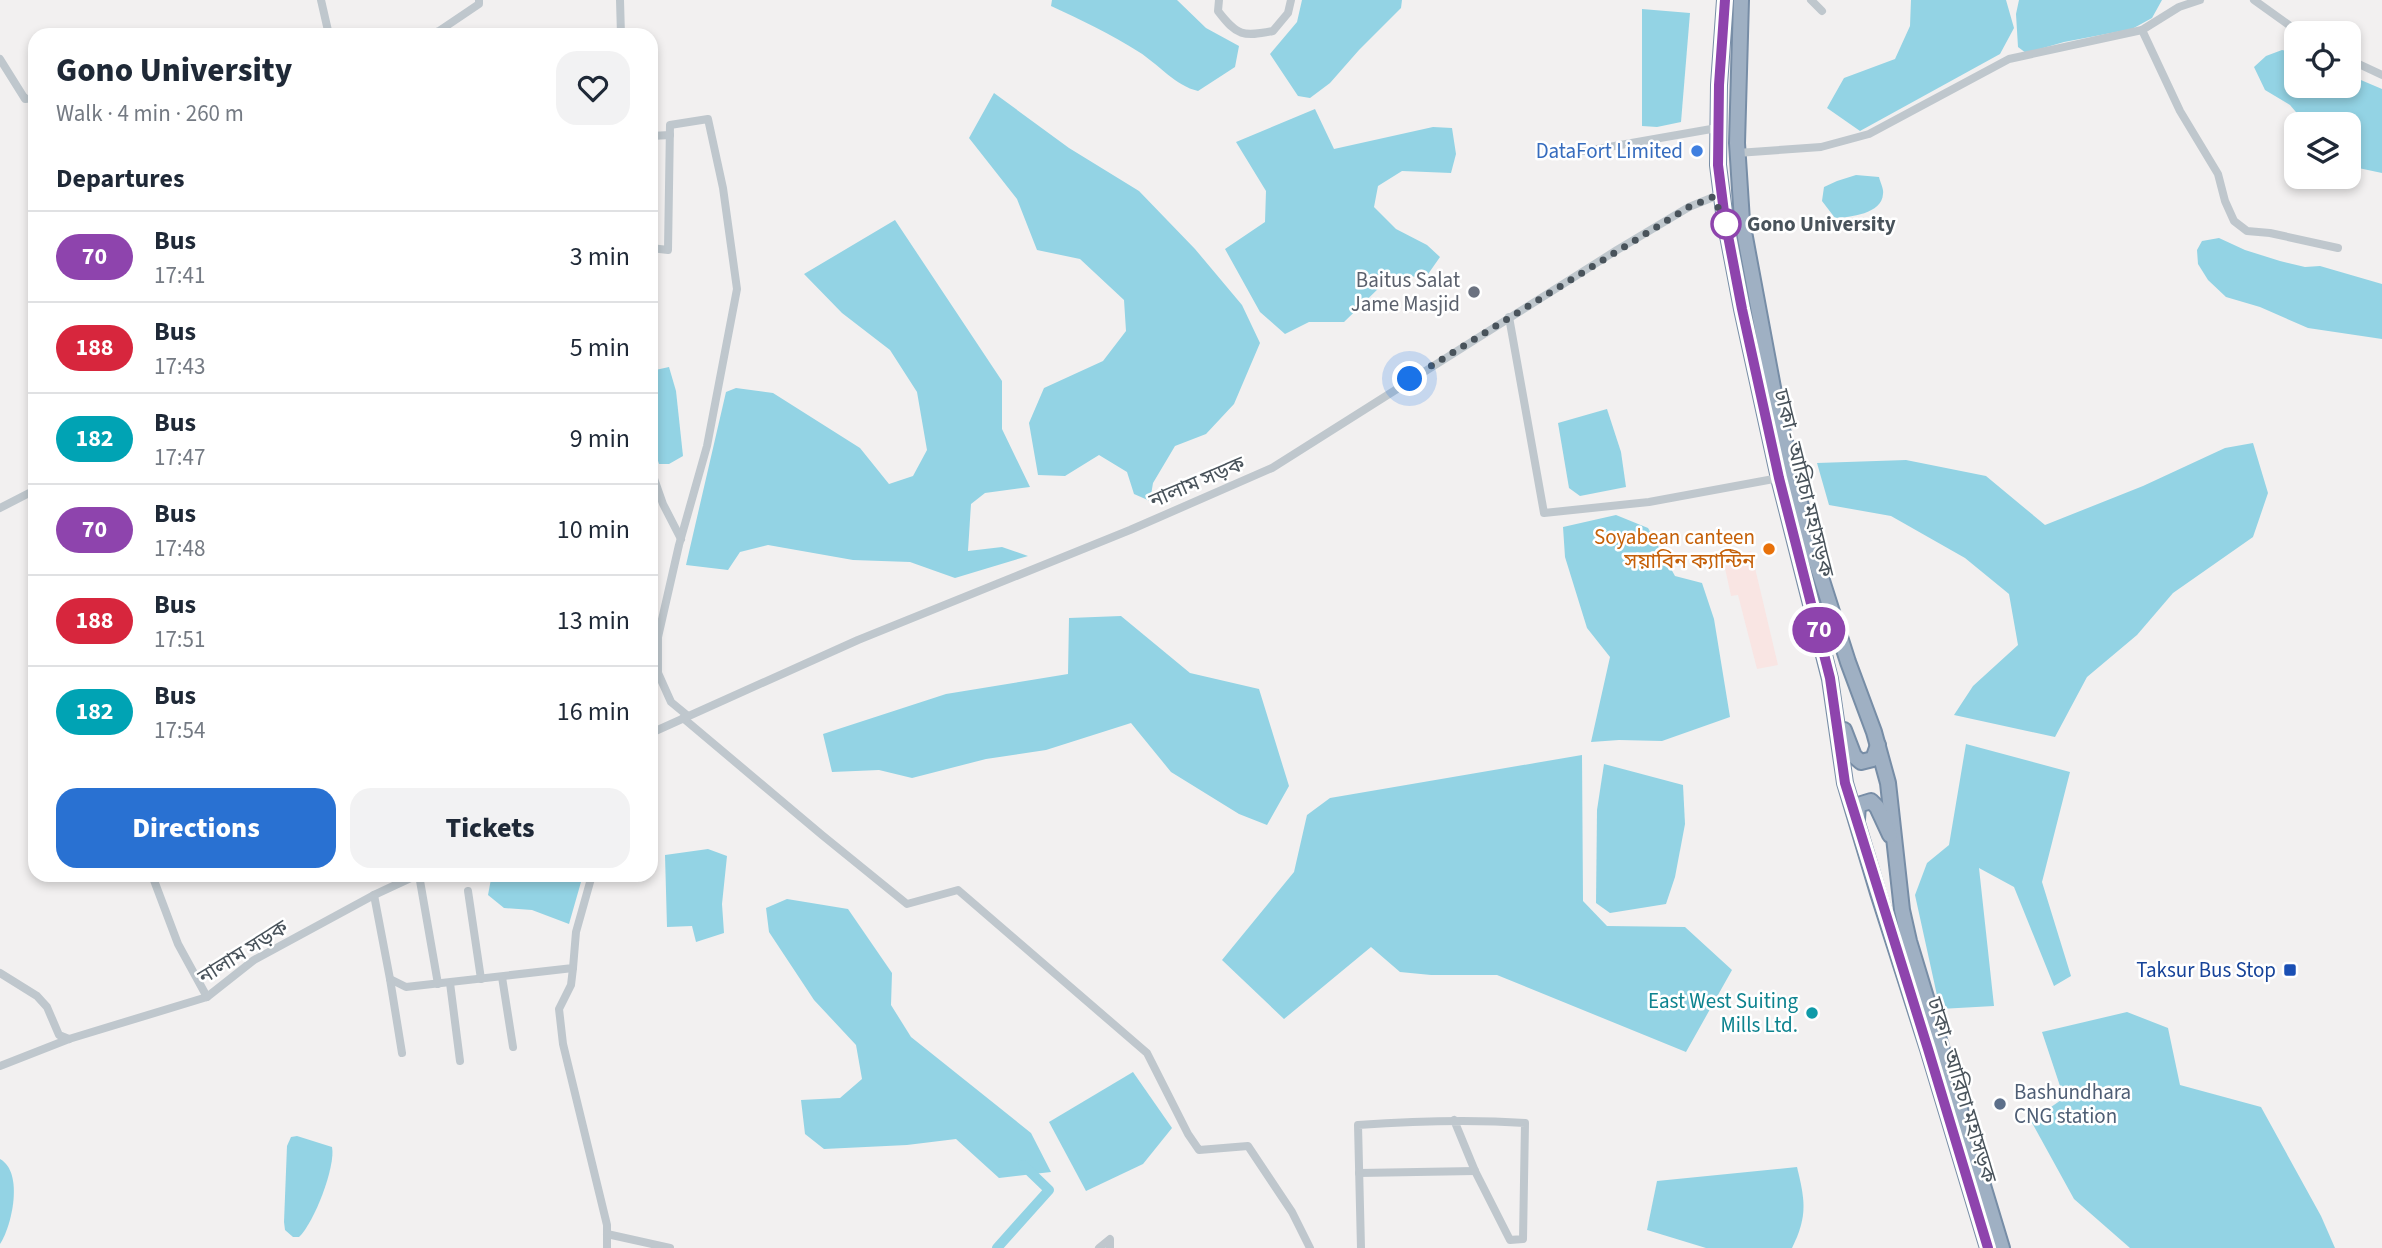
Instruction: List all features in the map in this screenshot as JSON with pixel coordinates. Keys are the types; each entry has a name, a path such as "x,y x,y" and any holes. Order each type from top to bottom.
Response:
{"highway":[{"name":"ঢাকা - আরিচা মহাসড়ক","path":"1725,0 1717,128 1721,194 1733,262 1779,478 1836,708 1841,762 1857,824 1988,1248"},
{"path":"1741,0 1737,153 1742,221 1777,409 1810,543 1878,745 1888,783 1902,910 1909,941 2002,1248"},
{"path":"1836,708 1854,756 1861,762 1873,759 1878,745"},
{"path":"1857,824 1858,805 1871,802 1877,807 1897,852"}],"street":[{"path":"321,0 327,28"},
{"path":"443,28 479,4 479,0"},
{"path":"620,0 621,28"},
{"path":"1219,0 1218,11 1231,27 1249,36 1273,31 1288,13 1289,0"},
{"path":"1811,0 1822,11"},
{"path":"1737,153 1821,147 1868,134 2009,59 2142,30 2179,7 2200,0"},
{"path":"2254,0 2284,22"},
{"path":"2142,30 2180,111 2218,174 2234,221 2246,231 2270,233 2338,248"},
{"path":"0,59 25,99 28,98"},
{"path":"2361,65 2382,75"},
{"path":"658,249 667,250 670,125 708,119 723,188 737,289 707,446 658,637 658,673 671,702 822,835 907,904 958,890 1147,1053 1199,1150 1248,1146 1292,1212 1310,1248"},
{"path":"1560,149 1586,151 1717,128"},
{"path":"658,136 670,135"},
{"name":"নালাম সড়ক","path":"658,730 869,635 1130,530 1258,475 1677,213 1721,194"},
{"path":"1509,317 1544,513 1649,502 1779,478"},
{"path":"658,490 681,539"},
{"path":"0,508 28,494"},
{"path":"155,882 178,944 206,997"},
{"name":"নালাম সড়ক","path":"0,1066 69,1039 206,997 254,960 403,882"},
{"path":"419,882 438,984"},
{"path":"590,882 576,932 571,985 559,1009 563,1044 607,1225 607,1248"},
{"path":"468,891 481,979"},
{"path":"374,895 402,1053"},
{"path":"390,979 407,987 573,968"},
{"path":"0,973 37,996 47,1007 59,1035 69,1039"},
{"path":"502,977 513,1047"},
{"path":"450,983 460,1061"},
{"path":"1361,1248 1358,1125 1454,1120 1525,1123 1524,1239 1510,1240 1475,1171 1454,1120"},
{"path":"1359,1173 1475,1171"},
{"path":"607,1234 670,1248"},
{"path":"1099,1248 1110,1244 1119,1248"}],"shaded area":[{"path":"1751,551 1778,665 1757,669 1738,595 1731,596 1723,559"}],"water":[{"path":"1052,0 1177,0 1206,28 1239,46 1235,67 1198,91 1175,80 1128,45 1051,6"},
{"path":"1302,0 1402,0 1401,8 1330,83 1310,98 1298,96 1270,54 1297,22"},
{"path":"1911,0 2006,0 2014,28 2000,54 1860,131 1827,108 1844,78 1895,59 1910,26"},
{"path":"2019,0 2162,0 2152,18 2132,29 2064,42 2026,53 2018,47 2016,14"},
{"path":"1642,9 1690,13 1681,122 1657,127 1642,126"},
{"path":"2284,50 2284,98 2361,98 2361,80 2382,89 2382,173 2361,169 2361,112 2296,112 2290,105 2265,90 2254,67 2266,56"},
{"path":"994,93 1069,148 1139,191 1195,249 1242,305 1260,343 1234,404 1206,434 1175,446 1153,483 1150,501 1134,494 1127,472 1099,455 1065,476 1038,475 1029,423 1044,388 1103,361 1126,331 1124,300 1080,259 1037,250 1017,199 969,138"},
{"path":"1315,109 1334,149 1433,127 1452,128 1456,154 1451,173 1402,171 1378,186 1374,207 1396,229 1427,245 1440,257 1426,277 1398,276 1382,285 1344,322 1309,322 1285,334 1260,312 1225,249 1265,222 1266,191 1236,142"},
{"path":"1856,175 1879,177 1883,192 1881,201 1864,213 1835,218 1822,201 1824,187"},
{"path":"895,220 1002,381 1002,429 1030,487 985,493 971,504 968,551 1002,547 1028,556 955,578 910,562 853,560 768,545 740,552 728,570 686,565 726,392 736,388 773,393 860,448 889,484 913,476 927,450 917,392 890,350 842,313 804,274"},
{"path":"2219,238 2280,261 2305,267 2320,266 2382,284 2382,339 2308,328 2260,307 2226,297 2208,280 2198,264 2197,250 2202,241"},
{"path":"669,367 676,391 683,456 669,464 659,464 658,461 658,369"},
{"path":"1607,409 1621,452 1626,487 1580,496 1569,488 1558,423"},
{"path":"2253,443 2268,493 2253,537 2173,593 2137,635 2087,677 2055,737 1954,715 1973,686 2018,645 2009,594 1965,558 1891,516 1829,505 1817,463 1906,460 1986,476 2045,525 2143,486 2225,448"},
{"path":"1616,515 1648,528 1675,576 1702,583 1714,619 1730,717 1662,741 1591,742 1610,657 1587,628 1565,557 1563,527"},
{"path":"1121,616 1190,673 1259,689 1289,786 1267,825 1239,814 1171,772 1131,723 1046,750 986,759 912,778 879,770 832,772 823,734 946,694 1068,674 1069,618"},
{"path":"1966,744 2070,772 2042,882 2071,976 2054,986 2014,887 1979,868 1994,1006 1940,1009 1915,895 1927,863 1949,845"},
{"path":"1582,755 1583,901 1607,926 1685,927 1732,970 1686,1052 1497,975 1400,972 1371,947 1284,1019 1222,960 1294,872 1307,815 1330,798"},
{"path":"1604,764 1683,785 1685,824 1675,877 1666,904 1610,913 1596,903 1597,810"},
{"path":"708,849 727,856 722,904 724,933 696,942 692,926 667,927 665,855"},
{"path":"490,882 581,882 569,924 532,910 504,908 488,895"},
{"path":"787,899 848,909 892,973 891,1005 911,1037 1031,1133 1051,1172 999,1178 956,1139 907,1145 824,1149 805,1134 801,1100 840,1098 862,1079 856,1045 814,1000 769,932 766,908"},
{"path":"2127,1012 2168,1028 2180,1085 2261,1107 2321,1216 2335,1248 2130,1248 2074,1199 2031,1121 2064,1098 2042,1032"},
{"path":"1133,1072 1172,1128 1143,1164 1086,1191 1049,1122"},
{"path":"297,1136 332,1147 332,1156 327,1180 311,1220 299,1237 293,1237 285,1230 284,1222 287,1146 291,1137"},
{"path":"0,1159 12,1175 14,1187 12,1213 0,1244"},
{"path":"1797,1167 1802,1189 1803,1217 1792,1248 1706,1248 1647,1230 1657,1181"}],"waterway":[{"path":"997,1248 1049,1190 1023,1165"}],"bus line":[{"name":"70","path":"1725,0 1719,85 1718,165 1725,220 1742,309 1779,478 1830,678 1845,783 1988,1248"}],"place":[{"name":"DataFort Limited","path":"1697,151"},
{"name":"Gono University","path":"1726,224"},
{"name":"Baitus Salat Jame Masjid","path":"1474,292"},
{"name":"Soyabean canteen সয়াবিন ক্যান্টিন","path":"1769,549"},
{"name":"Taksur Bus Stop","path":"2290,970"},
{"name":"East West Suiting Mills Ltd.","path":"1812,1013"},
{"name":"Bashundhara CNG station","path":"2000,1104"}],"route":[{"path":"1410,379 1689,207 1713,197 1726,224"}]}
